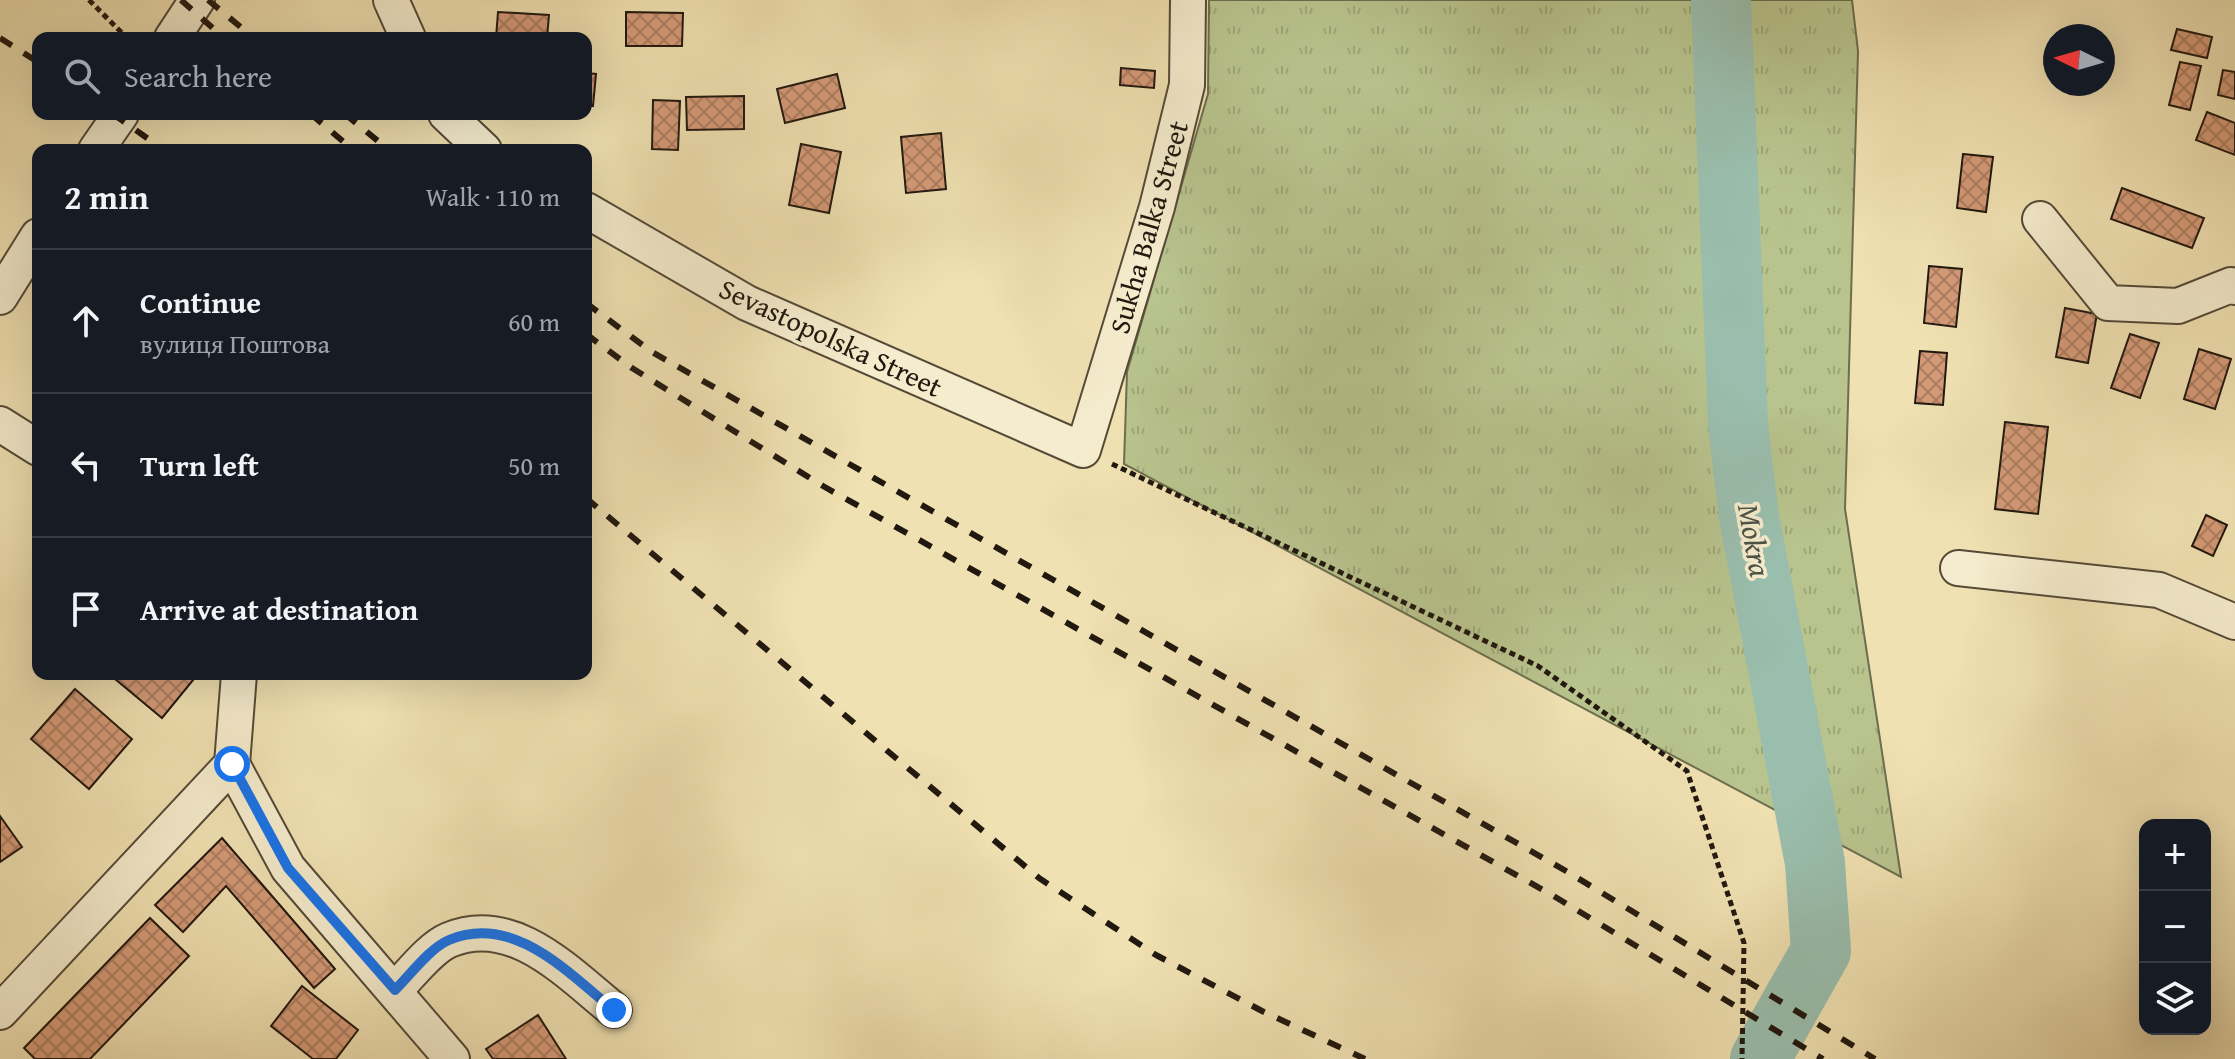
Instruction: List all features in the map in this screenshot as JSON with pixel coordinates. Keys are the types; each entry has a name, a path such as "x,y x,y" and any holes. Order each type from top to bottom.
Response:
{"street":[{"path":"176,32 197,0"},
{"path":"391,0 405,32"},
{"name":"Sukha Balka Street","path":"1083,450 1157,207 1187,85 1188,0"},
{"path":"100,144 117,120"},
{"path":"452,120 478,144"},
{"name":"Sevastopolska Street","path":"592,213 747,303 1083,450"},
{"path":"2040,219 2108,303 2178,306 2234,283"},
{"path":"0,297 32,246"},
{"path":"0,424 32,444"},
{"path":"1958,568 2159,590 2235,622"},
{"path":"239,680 232,764 288,868 452,1059"},
{"path":"0,1012 232,764"},
{"path":"395,990 446,941 472,934 508,934 548,957 614,1010"}],"path":[{"path":"89,0 121,32"},
{"path":"1083,450 1538,666 1687,771 1744,943 1742,1059"}],"green space":[{"path":"1209,0 1852,0 1858,51 1845,509 1901,877 1124,464 1127,372 1208,94"}],"building":[{"path":"498,12 549,15 548,32 496,32"},
{"path":"626,12 683,13 682,46 626,46"},
{"path":"2177,29 2212,37 2207,58 2171,50"},
{"path":"2180,62 2201,66 2190,110 2169,105"},
{"path":"1121,68 1155,71 1154,88 1120,85"},
{"path":"2223,70 2235,72 2235,99 2218,95"},
{"path":"592,74 596,74 592,106"},
{"path":"837,74 845,108 785,123 777,89"},
{"path":"744,96 744,129 687,130 686,97"},
{"path":"653,100 680,101 678,150 652,149"},
{"path":"2207,112 2235,123 2235,155 2196,140"},
{"path":"941,133 946,189 906,193 901,137"},
{"path":"801,144 841,152 829,213 789,205"},
{"path":"1963,154 1993,157 1986,212 1957,208"},
{"path":"2122,188 2204,218 2192,248 2111,219"},
{"path":"1929,266 1962,269 1956,327 1924,323"},
{"path":"2065,308 2097,314 2088,363 2056,357"},
{"path":"2130,334 2159,343 2140,398 2111,388"},
{"path":"2199,349 2231,359 2215,409 2184,399"},
{"path":"1920,351 1947,353 1943,405 1915,403"},
{"path":"2005,422 2048,427 2038,514 1995,509"},
{"path":"2206,515 2227,525 2213,556 2192,546"},
{"path":"116,680 193,680 162,718"},
{"path":"75,689 132,739 89,789 31,739"},
{"path":"0,816 22,847 0,862"},
{"path":"222,838 335,969 314,988 226,886 183,932 155,905"},
{"path":"150,918 189,956 90,1059 35,1059 24,1048"},
{"path":"302,986 358,1030 336,1059 313,1059 271,1026"},
{"path":"538,1015 566,1059 493,1059 486,1049"}],"waterway":[{"name":"Mokra","path":"1721,0 1738,425 1749,517 1815,863 1821,951 1760,1059"}],"railway":[{"path":"181,0 217,32"},
{"path":"208,0 247,32"},
{"path":"0,38 32,58"},
{"path":"122,120 156,144"},
{"path":"318,120 346,144"},
{"path":"352,120 382,144"},
{"path":"592,307 652,352 1566,871 1875,1059"},
{"path":"592,338 632,368 823,486 1552,895 1823,1059"},
{"path":"592,503 1039,878 1156,955 1262,1011 1365,1059"}],"route":[{"path":"232,764 288,868 395,990 446,941 472,934 508,934 548,957 614,1010"}]}
